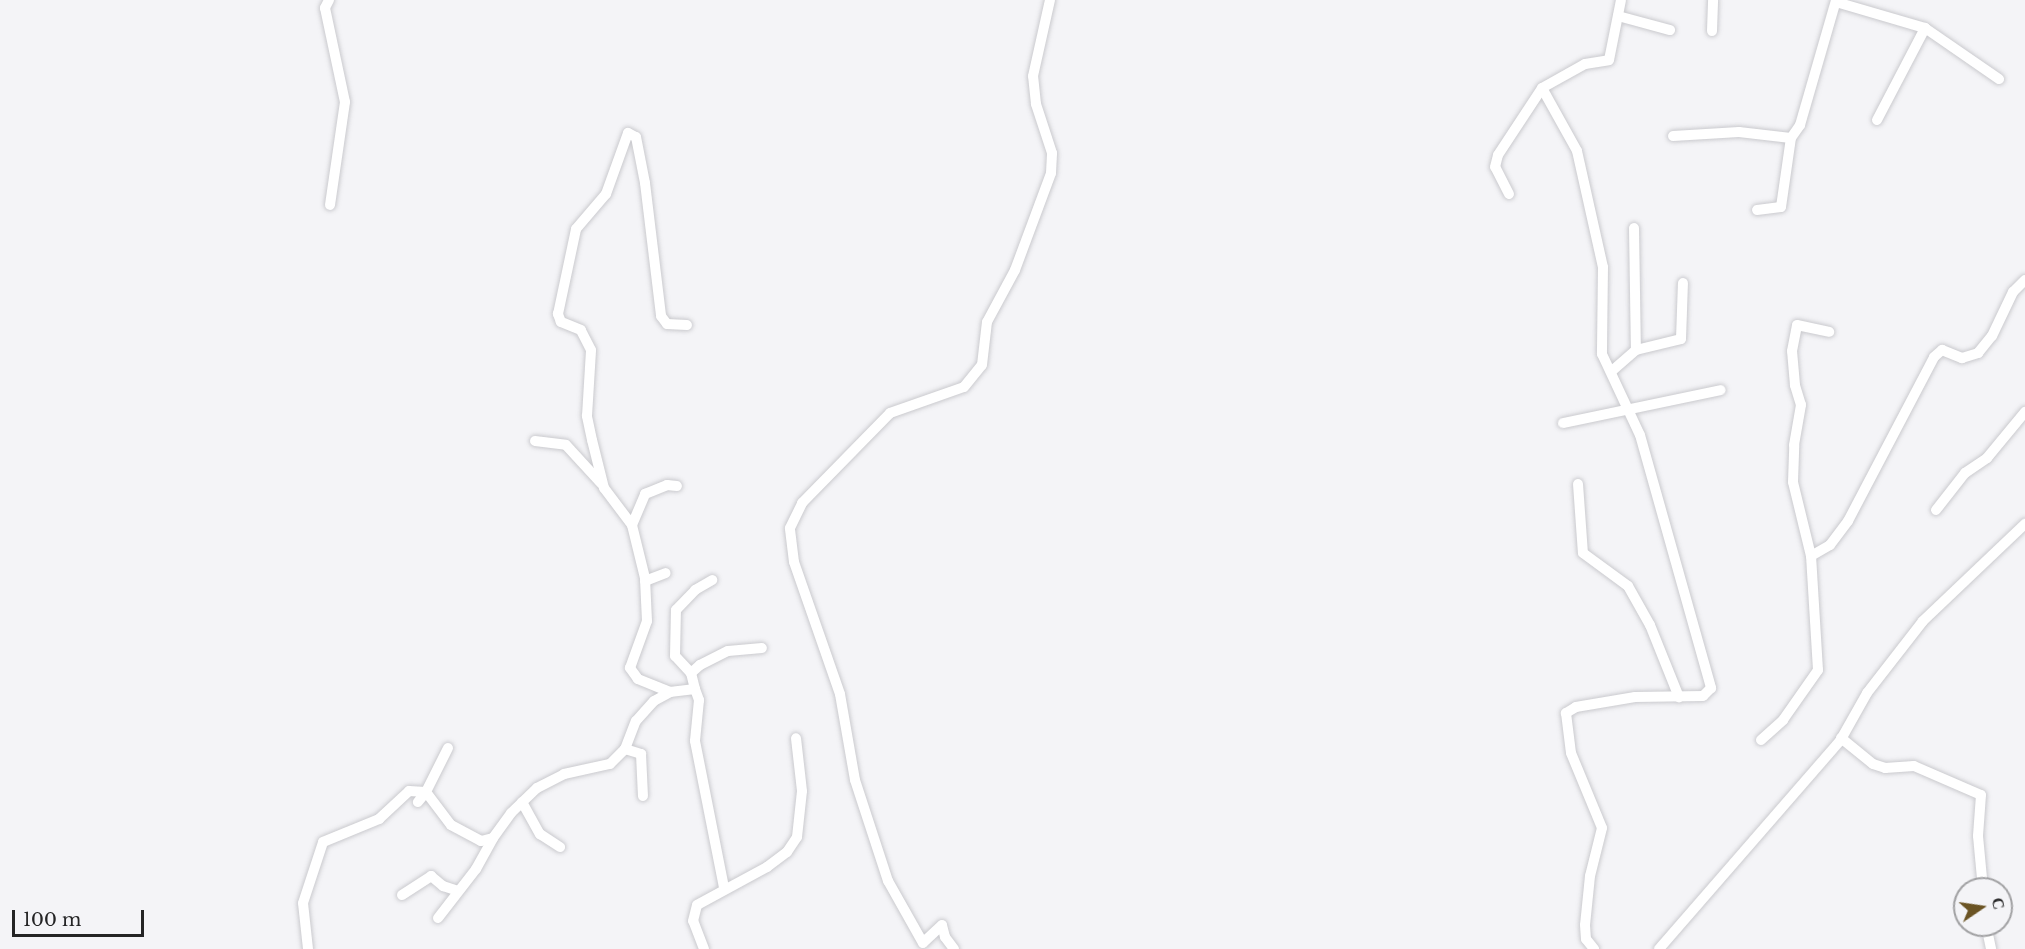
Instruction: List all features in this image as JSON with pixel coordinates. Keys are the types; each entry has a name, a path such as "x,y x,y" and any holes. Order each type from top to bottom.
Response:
{"street":[{"path":"329,0 325,8 345,102 330,205"},
{"path":"954,949 945,937 942,925 923,944 888,880 855,780 840,694 794,562 790,528 802,503 890,413 964,387 982,365 987,322 1015,270 1051,172 1052,153 1036,104 1033,76 1050,0"},
{"path":"1509,194 1495,167 1542,88 1591,62 1609,60 1621,0"},
{"path":"1712,31 1713,0"},
{"path":"1757,210 1781,207 1791,138 1800,125 1836,1 1925,28 1999,80"},
{"path":"1618,16 1670,30"},
{"path":"1877,120 1925,28"},
{"path":"1542,88 1579,158 1603,267 1602,354 1630,409 1711,688 1703,696 1635,696 1576,707 1566,713 1571,753 1602,828 1590,876 1585,926 1586,939 1594,949"},
{"path":"1673,136 1739,132 1791,138"},
{"path":"604,488 587,416 591,350 581,330 561,322 558,314 576,229 606,194 628,133 636,137 643,174 661,316 667,324 687,325"},
{"path":"1634,228 1636,350"},
{"path":"1811,556 1830,545 1848,521 1934,357 1942,350 1962,358 1978,353 1992,336 2013,292 2025,280"},
{"path":"1612,370 1636,350 1682,339 1683,283"},
{"path":"1761,740 1783,720 1818,670 1811,556 1793,482 1794,445 1802,405 1795,385 1792,351 1797,325 1829,332"},
{"path":"1563,423 1721,390"},
{"path":"1936,510 1965,473 1987,458 2025,412"},
{"path":"535,441 566,445 604,488 632,525 645,581 647,621 630,660 630,668 638,679 670,692"},
{"path":"1578,484 1583,554 1628,586 1650,625 1679,697"},
{"path":"632,525 645,494 667,485 677,486"},
{"path":"1659,949 1841,738 1867,693 1923,621 2025,524"},
{"path":"645,581 666,573"},
{"path":"712,580 694,590 676,610 675,656 691,673 699,700 695,741 724,887"},
{"path":"691,673 728,651 762,648"},
{"path":"438,918 493,838 522,802 537,788 564,774 604,766 626,749 636,721 654,701 670,692 695,689"},
{"path":"704,949 692,913 697,905 724,887 767,867 787,852 797,837 802,791 796,738"},
{"path":"1841,738 1873,764 1886,768 1914,766 1981,795 1978,836 1982,877"},
{"path":"418,802 426,792 448,748"},
{"path":"626,749 641,754 643,796"},
{"path":"308,949 303,903 323,842 379,819 409,791 426,792 451,825 474,839 493,838"},
{"path":"522,802 540,834 560,847"},
{"path":"402,895 431,876 443,886 458,891"}]}
